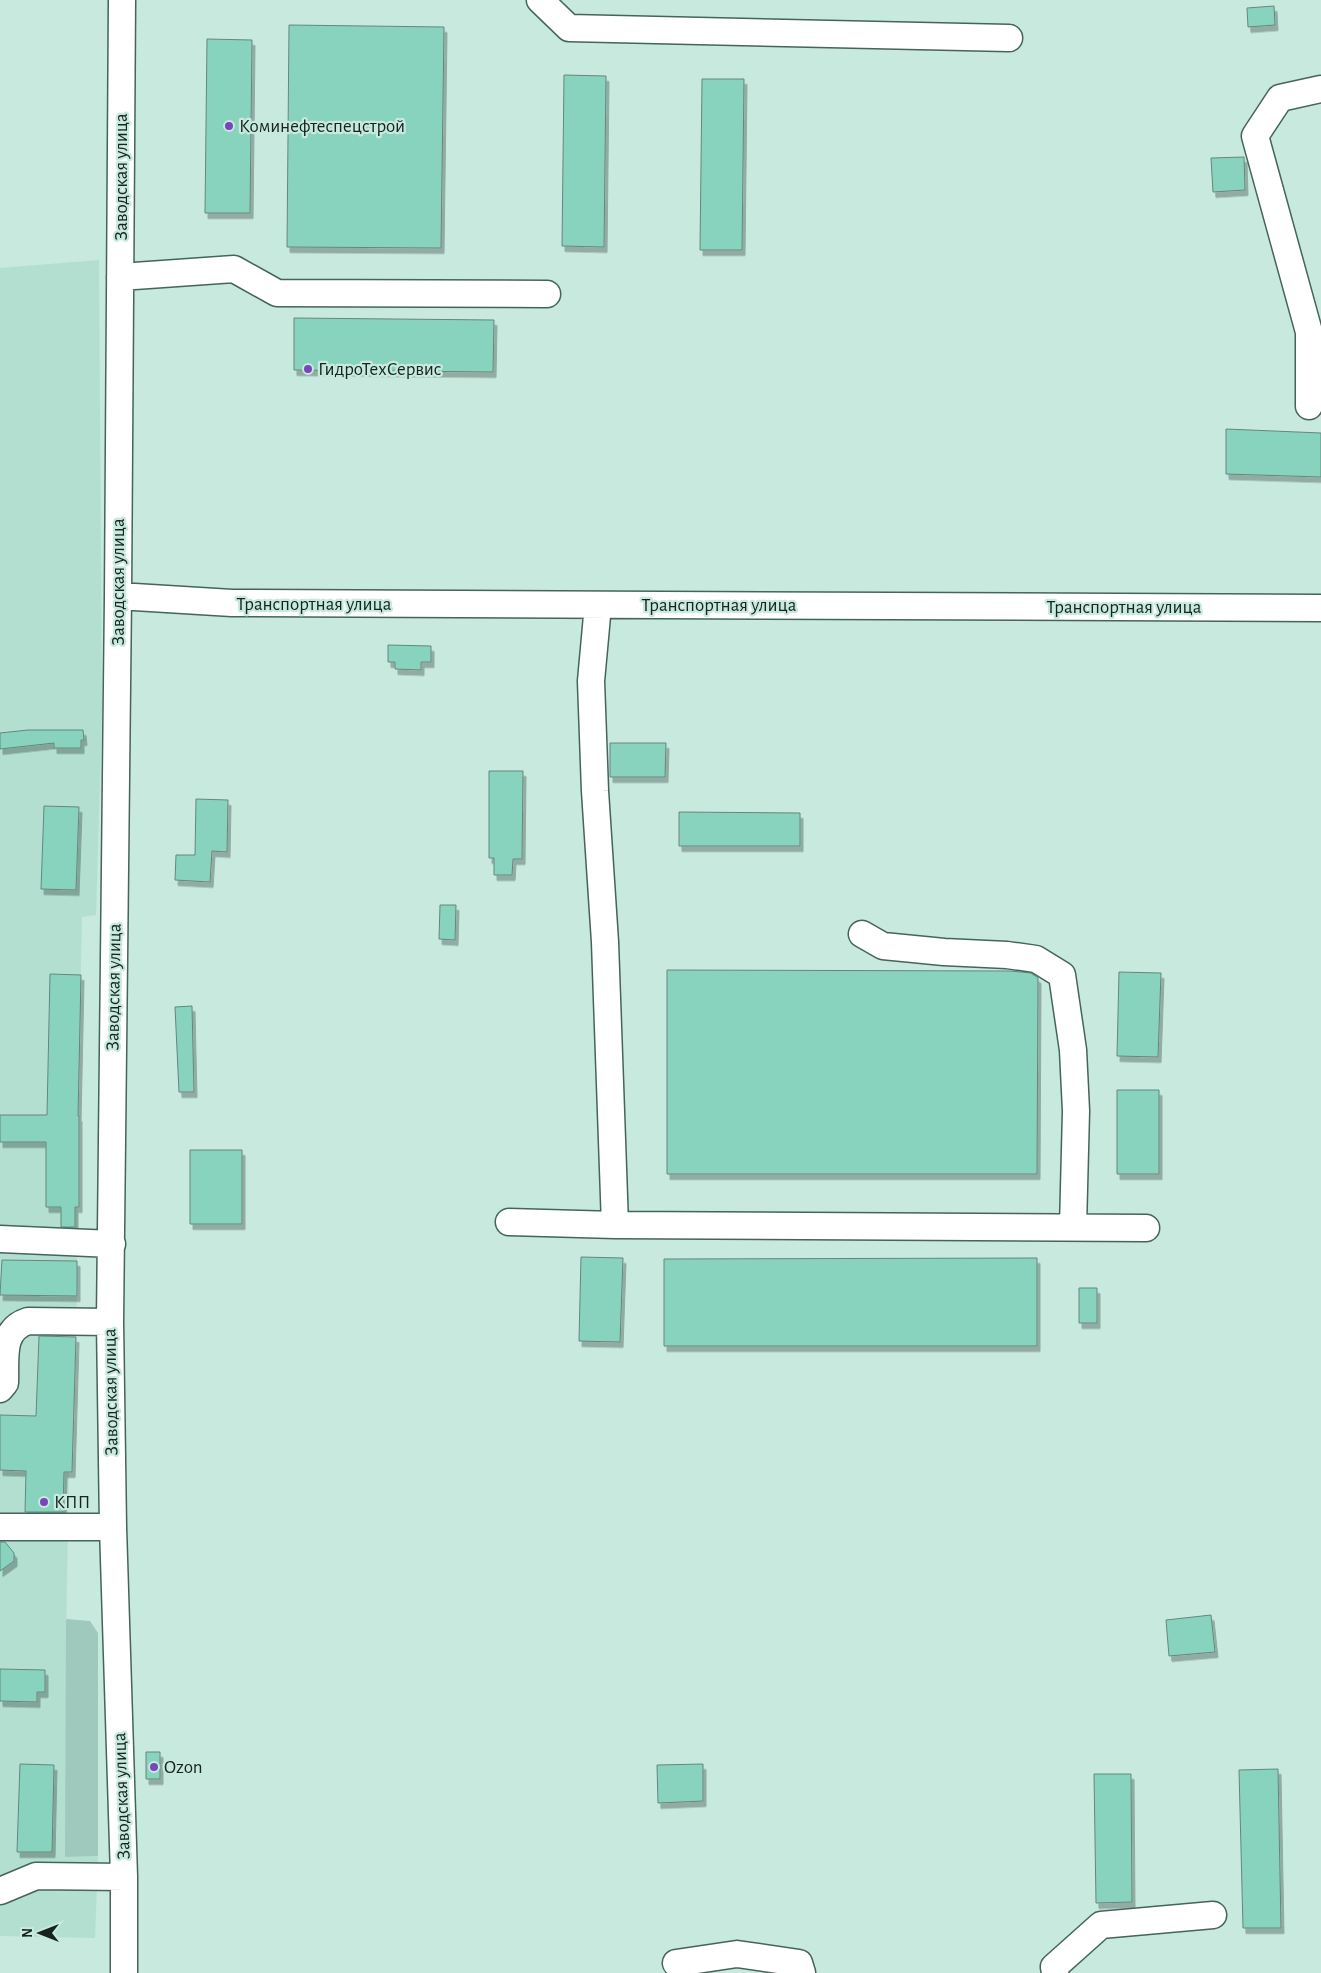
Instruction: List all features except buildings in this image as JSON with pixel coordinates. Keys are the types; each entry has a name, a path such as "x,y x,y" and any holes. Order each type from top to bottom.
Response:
{"street":[{"name":"Заводская улица","path":"122,0 110,1322 113,1527 124,1877 124,1973"},
{"path":"540,0 568,28 1009,38"},
{"path":"1310,406 1315,332 1254,136 1280,98 1321,89"},
{"path":"120,277 234,269 277,293 547,294"},
{"name":"Транспортная улица","path":"118,596 232,603 1321,608"},
{"path":"598,605 591,681 595,791 605,942 615,1225"},
{"path":"862,934 883,946 944,952 1007,955 1036,959 1062,975 1073,1050 1076,1111 1073,1227"},
{"path":"509,1222 615,1225 1146,1228"},
{"path":"0,1240 112,1244"},
{"path":"0,1389 5,1383 7,1337 12,1329 20,1324 28,1321 110,1322"},
{"path":"0,1526 113,1527"},
{"path":"0,1876 124,1877"},
{"path":"0,1891 36,1876"},
{"path":"1055,1973 1054,1967 1101,1925 1213,1915"},
{"path":"676,1962 737,1954 799,1963 802,1973"}],"shaded area":[{"path":"99,260 102,714 96,915 82,917 78,1096 77,1296 72,1472 69,1472 66,1639 66,1857 98,1856 95,1938 0,1936 0,268"},
{"path":"66,1619 90,1621 98,1633 98,1856 65,1857"}],"place":[{"name":"Коминефтеспецстрой","path":"229,126"},
{"name":"ГидроТехСервис","path":"308,369"},
{"name":"КПП","path":"44,1502"},
{"name":"Ozon","path":"154,1767"}]}
